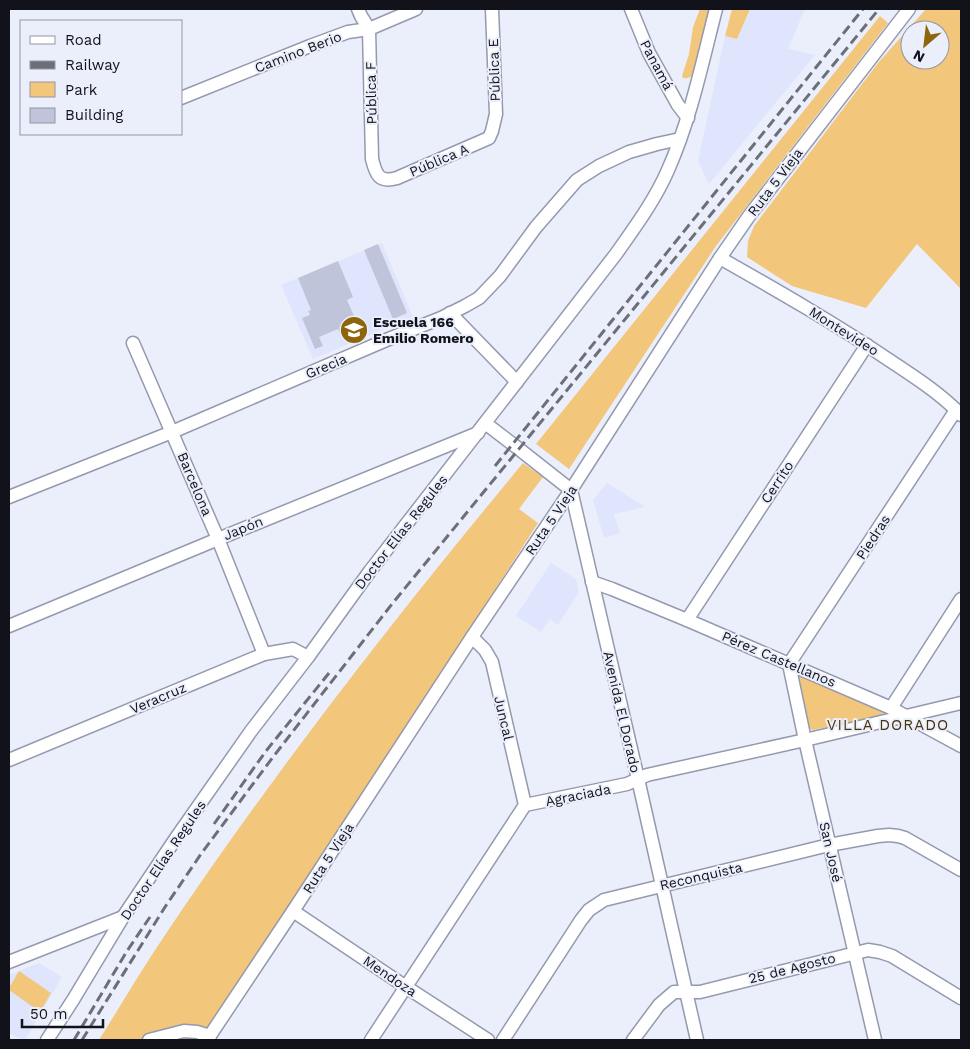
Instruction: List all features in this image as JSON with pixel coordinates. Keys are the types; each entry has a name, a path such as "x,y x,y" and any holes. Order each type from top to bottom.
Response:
{"street":[{"name":"Pública F","path":"358,9 369,29 372,159 375,171 381,178"},
{"name":"Camino Berio","path":"182,98 348,32 369,29 416,9"},
{"name":"Pública E","path":"492,9 496,114 492,131"},
{"name":"Panamá","path":"631,9 649,53 688,118"},
{"name":"Doctor Elías Regules","path":"47,1040 123,917 251,731 308,657 370,571 635,228 665,177 688,118 716,9"},
{"name":"Ruta 5 Vieja","path":"208,1038 571,490 720,258 755,208 873,53 909,9"},
{"name":"Pública A","path":"381,178 389,180 397,178 489,138 492,131"},
{"name":"Grecia","path":"9,497 172,432 450,313 479,298 500,276 536,227 577,180 599,166 629,152 680,139"},
{"name":"Montevideo","path":"720,258 867,345 935,392 959,413"},
{"path":"450,313 517,382"},
{"name":"Barcelona","path":"133,343 218,538 264,654"},
{"name":"Cerrito","path":"687,620 867,345"},
{"name":"Piedras","path":"789,664 959,413"},
{"path":"482,428 571,490"},
{"name":"Japón","path":"9,626 482,428"},
{"name":"Avenida El Dorado","path":"571,490 697,1040"},
{"name":"Pérez Castellanos","path":"592,582 687,620 891,708 961,746"},
{"path":"891,708 961,600"},
{"name":"Juncal","path":"472,638 485,650 492,662 524,805"},
{"name":"Veracruz","path":"9,760 264,654 293,649 308,657"},
{"name":"San José","path":"789,664 875,1040"},
{"name":"Agraciada","path":"524,805 628,784 647,775 961,703"},
{"path":"371,1040 524,805"},
{"name":"Reconquista","path":"503,1040 581,920 589,910 604,900 829,845 878,836 898,836 912,841 961,870"},
{"name":"Mendoza","path":"293,911 488,1040"},
{"path":"9,962 123,917"},
{"name":"25 de Agosto","path":"633,1040 663,1001 674,992 700,992 868,950 892,956 961,998"},
{"path":"149,1040 184,1031 197,1032 208,1038"}],"shaded area":[{"path":"750,9 805,9 788,49 815,55 709,184 698,161 725,36 737,38"},
{"path":"382,243 413,317 313,359 281,285"},
{"path":"607,483 645,507 614,514 620,533 604,538 593,500"},
{"path":"551,563 576,579 579,592 558,625 550,619 541,632 516,616"},
{"path":"39,963 62,977 25,1040 23,1040 9,1033 9,975"}],"green space":[{"path":"700,9 709,9 695,71 690,77 683,78 693,27"},
{"path":"732,9 750,9 737,39 725,36"},
{"path":"926,9 961,9 961,289 917,244 866,308 792,286 747,257 748,241 754,226 878,63 900,38 900,70 950,70 950,20 916,20"},
{"path":"880,16 888,23 716,246 569,469 536,444"},
{"path":"523,463 543,477 519,509 538,523 343,829 204,1040 99,1040 165,935 293,754 383,636"},
{"path":"800,675 885,712 884,715 813,730 809,728 798,679"},
{"path":"19,971 51,993 40,1012 9,990"}],"building":[{"path":"378,244 407,313 393,319 364,250"},
{"path":"338,261 353,297 347,300 361,332 343,340 338,329 319,337 323,346 315,349 302,318 310,315 308,311 311,310 298,278"}],"railway":[{"path":"495,466 863,9"},
{"path":"82,1040 165,907 201,854 273,757 392,604 879,9"},
{"path":"214,824 266,751 329,673"},
{"path":"74,1040 127,951 150,917"}],"place":[{"name":"Escuela 166 Emilio Romero","path":"354,330"}],"district":[{"name":"VILLA DORADO","path":"888,725"}]}
